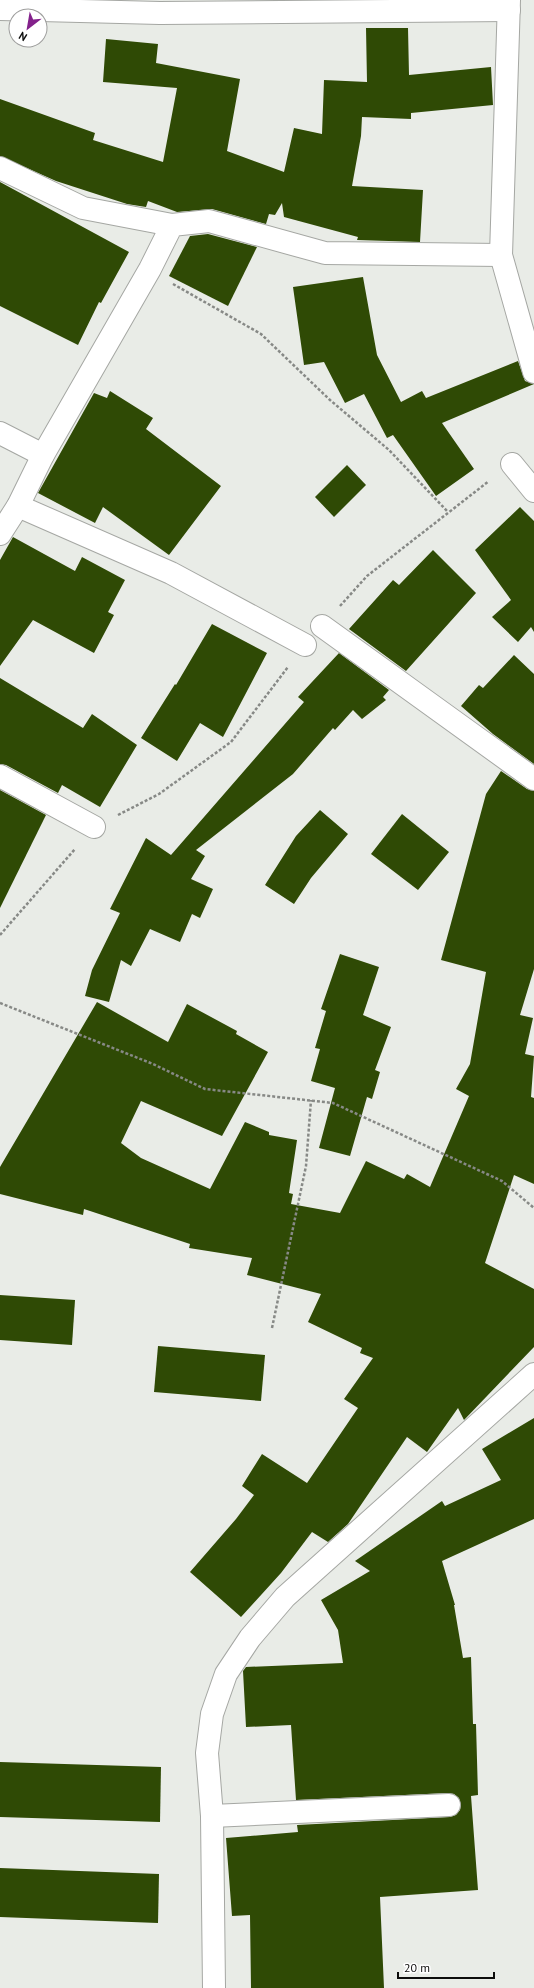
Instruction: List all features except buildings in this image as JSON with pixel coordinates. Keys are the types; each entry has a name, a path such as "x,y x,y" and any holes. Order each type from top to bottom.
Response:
{"street":[{"path":"0,9 160,13 509,5 501,255 534,372"},
{"path":"0,168 83,208 172,225 209,221 325,253 501,255"},
{"path":"0,534 18,506 43,455 150,269 172,225"},
{"path":"0,433 43,455"},
{"path":"512,464 534,491"},
{"path":"18,506 171,573 305,645"},
{"path":"322,626 534,779"},
{"path":"0,776 94,827"},
{"path":"214,1988 212,1816 207,1753 212,1714 226,1674 250,1638 285,1597 534,1374"},
{"path":"212,1816 449,1805"}],"path":[{"path":"150,269 191,295 261,334 330,400 389,450 448,512"},
{"path":"322,626 367,576 512,464"},
{"path":"0,935 94,827 159,794 231,742 305,645"},
{"path":"0,1003 153,1064 205,1090 333,1103 502,1181 534,1208"},
{"path":"272,1328 306,1166 311,1100"}]}
